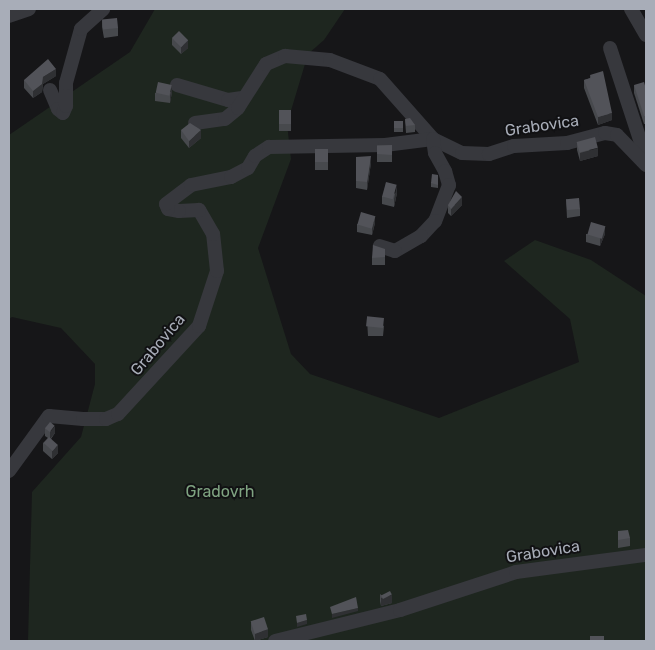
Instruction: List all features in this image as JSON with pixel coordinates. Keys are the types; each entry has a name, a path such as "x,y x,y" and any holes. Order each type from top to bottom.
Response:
{"street":[{"path":"9,16 29,9"},
{"path":"50,90 58,109 63,113 66,106 66,83 81,29 103,9"},
{"path":"631,9 646,35"},
{"path":"610,48 646,158"},
{"name":"Grabovica","path":"195,122 225,119 238,108 242,98 266,64 285,56 330,60 380,79 433,139 462,153 489,154 514,146 568,143 605,133 617,135 646,165"},
{"path":"176,85 228,100 242,98"},
{"name":"Grabovica","path":"380,246 395,252 421,236 435,221 448,186 445,170 435,154 433,139"},
{"name":"Grabovica","path":"9,471 50,416 83,419 106,418 118,414 199,326 217,271 213,234 199,210 168,209 166,204 170,199 191,185 231,177 248,168 255,156 269,147 385,144 433,139"},
{"name":"Grabovica","path":"275,641 400,610 516,572 646,555"}],"green space":[{"name":"Gradovrh","path":"155,9 345,9 324,40 308,54 287,124 291,159 258,248 291,354 310,374 439,418 579,362 570,319 504,261 535,240 591,260 646,296 646,641 28,641 32,492 81,437 95,384 95,364 61,328 12,317 9,319 9,135 130,52"}],"building":[{"path":"117,18 118,28 103,30 102,20"},
{"path":"179,31 188,40 181,47 172,38"},
{"path":"48,59 56,69 43,77 42,84 33,91 24,80"},
{"path":"603,71 612,113 598,117 584,80 591,78 590,75"},
{"path":"158,82 172,85 169,96 156,93"},
{"path":"644,82 646,89 646,116 644,116 634,85"},
{"path":"279,110 291,110 291,124 279,124"},
{"path":"410,118 415,125 406,126 405,119"},
{"path":"394,121 403,121 403,128 394,128"},
{"path":"190,123 201,130 189,141 181,130"},
{"path":"595,137 598,148 579,153 577,142"},
{"path":"392,145 392,155 377,154 377,146"},
{"path":"315,149 328,149 328,162 315,162"},
{"path":"371,156 367,182 356,181 356,157"},
{"path":"432,174 438,175 438,185 431,183"},
{"path":"386,182 397,185 393,199 382,196"},
{"path":"456,191 462,197 451,209 448,205"},
{"path":"579,198 580,209 567,210 566,199"},
{"path":"361,212 375,216 372,229 357,224"},
{"path":"591,222 605,226 602,239 587,234"},
{"path":"373,245 385,249 385,257 372,258"},
{"path":"367,316 384,318 383,328 366,326"},
{"path":"50,422 55,426 50,432 45,428"},
{"path":"49,437 58,445 53,451 44,443"},
{"path":"628,530 630,538 618,540 618,531"},
{"path":"390,591 392,595 383,599 381,596"},
{"path":"356,597 358,608 332,614 330,607"},
{"path":"306,614 307,620 297,623 296,616"},
{"path":"264,617 268,629 255,634 251,621"},
{"path":"590,636 604,636 604,641 590,641"}]}
